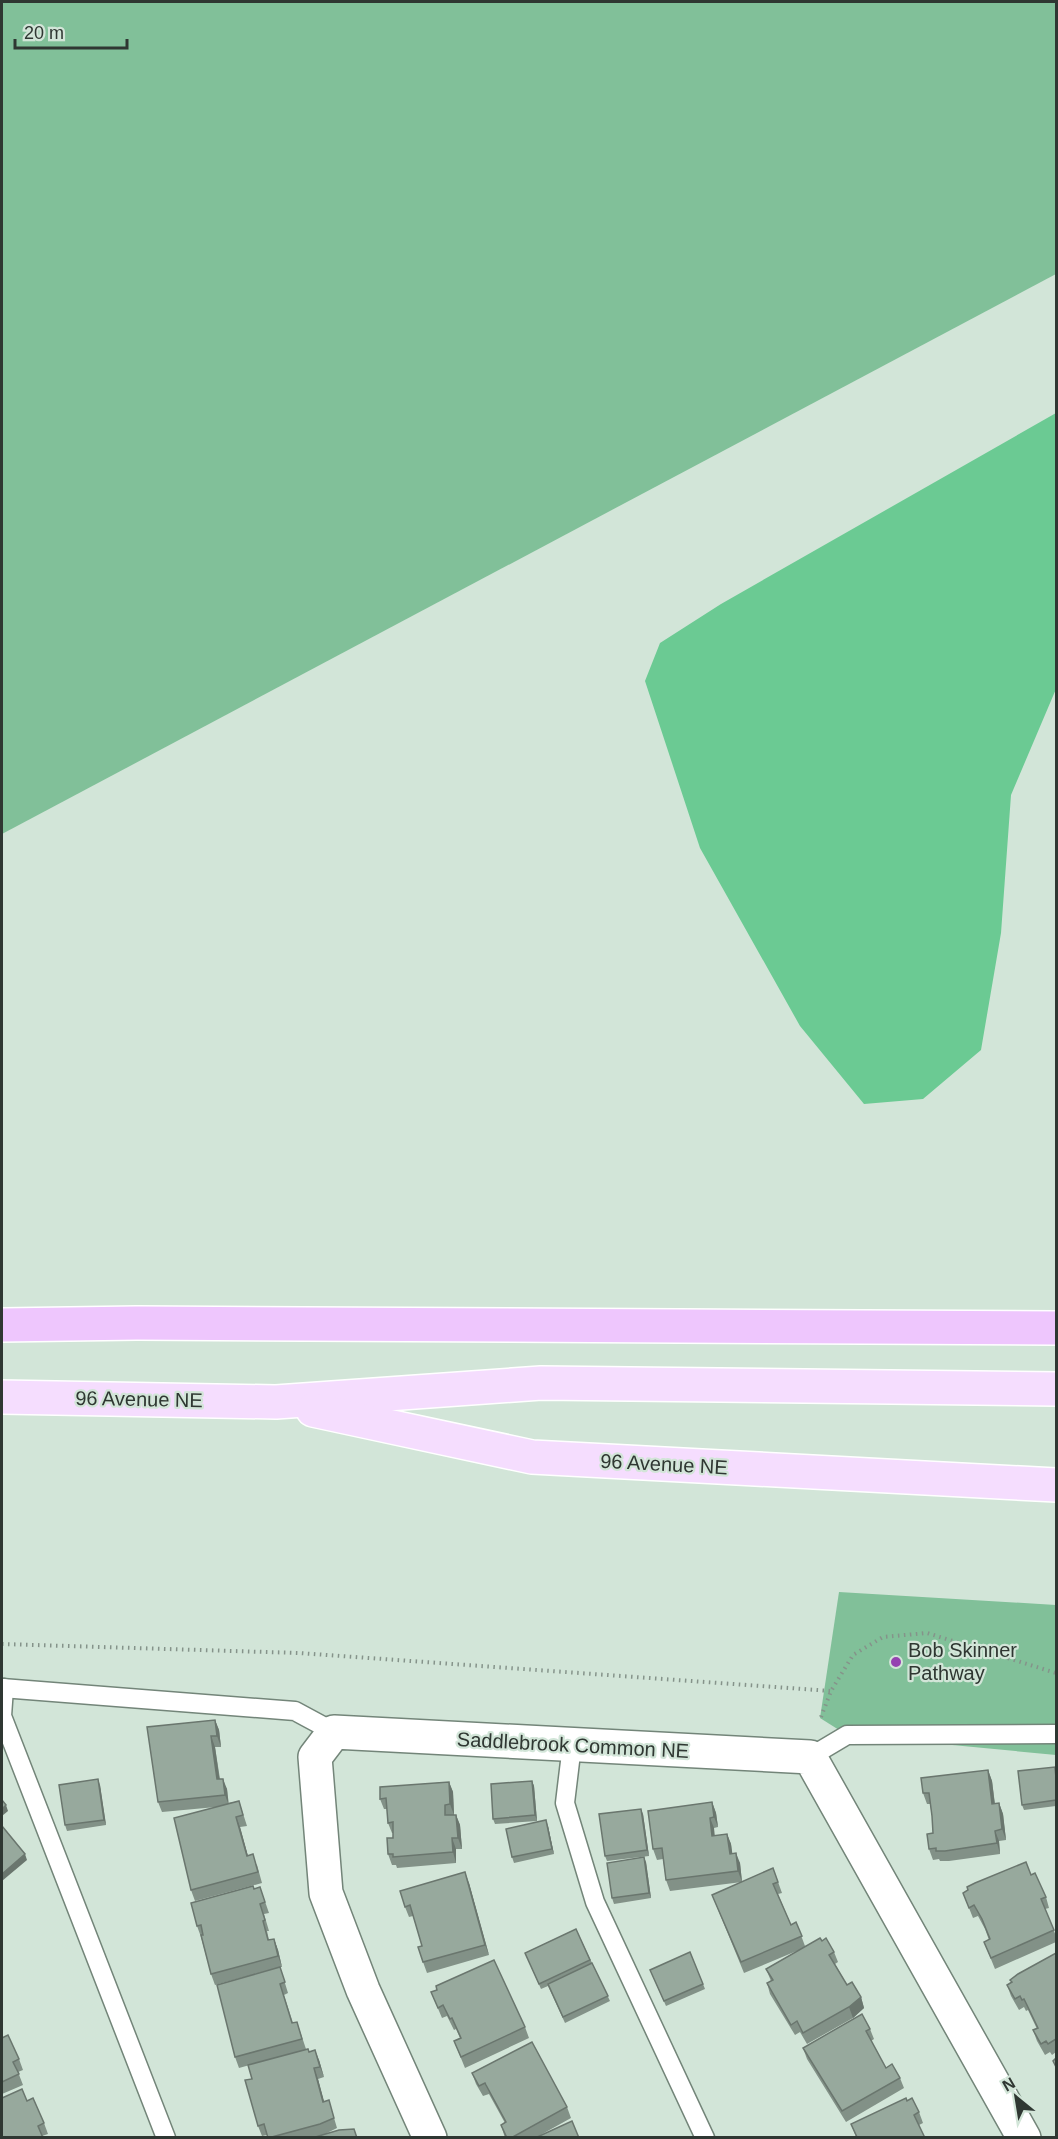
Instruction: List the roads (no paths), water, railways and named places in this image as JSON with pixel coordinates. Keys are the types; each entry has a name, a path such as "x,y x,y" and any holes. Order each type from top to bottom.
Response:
{"highway":[{"path":"2,1325 137,1323 1056,1328"}],"main road":[{"name":"96 Avenue NE","path":"2,1397 276,1402 541,1383 1056,1389"},
{"name":"96 Avenue NE","path":"276,1402 532,1457 1056,1485"}],"street":[{"name":"Saddlebrook Common NE","path":"334,1732 810,1757"},
{"path":"334,1732 315,1757 326,1893 363,1989 430,2138"},
{"path":"810,1757 1023,2138"}],"lane":[{"path":"166,2138 2,1716 3,1688 295,1711 334,1732"},
{"path":"810,1757 847,1736 1056,1734"},
{"path":"572,1745 565,1803 595,1902 705,2138"}],"place":[{"name":"Bob Skinner Pathway","path":"896,1662"}]}
